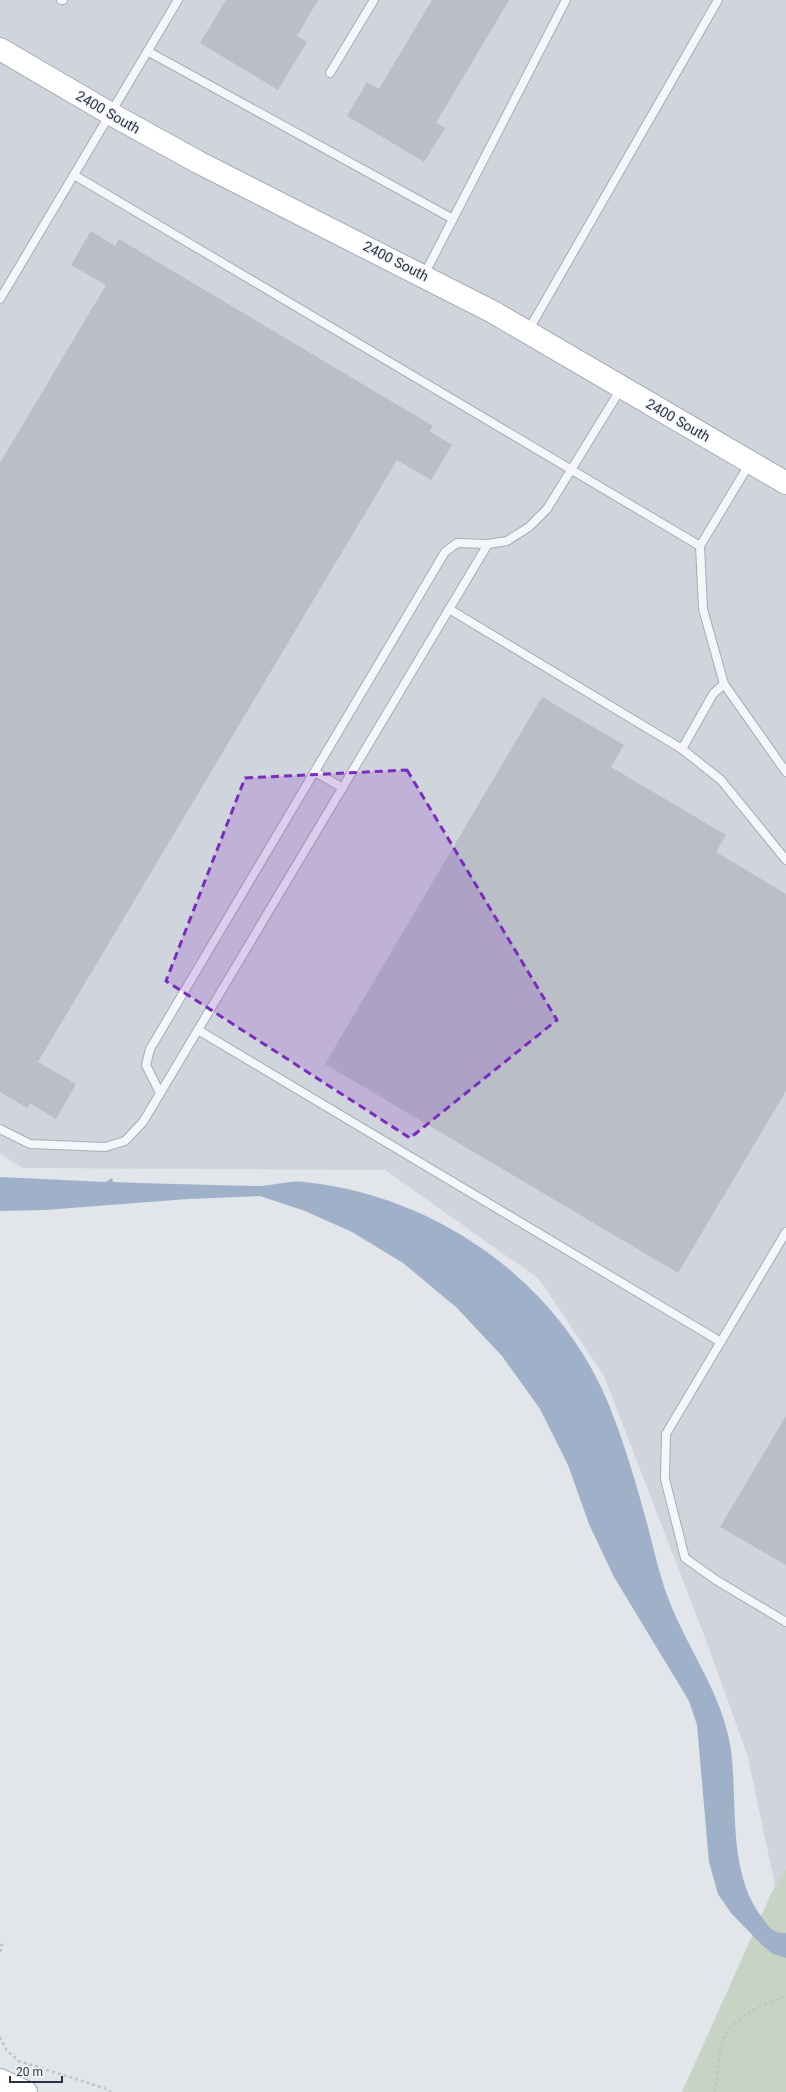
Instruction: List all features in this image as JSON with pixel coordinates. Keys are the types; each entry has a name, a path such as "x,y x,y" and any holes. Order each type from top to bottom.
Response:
{"street":[{"name":"2400 South","path":"0,49 111,114 204,165 424,276 528,332 786,483"},
{"path":"0,2080 26,2092"}],"lane":[{"path":"0,299 149,52 178,0"},
{"path":"330,73 374,0"},
{"path":"424,276 566,0"},
{"path":"528,332 718,0"},
{"path":"149,52 453,220"},
{"path":"74,175 700,546"},
{"path":"160,1093 146,1065 150,1048 445,552 457,543 488,544 507,542 529,527 547,509 622,387"},
{"path":"751,462 700,546 703,609 724,684 786,772"},
{"path":"0,1129 30,1144 105,1147 125,1141 143,1122 488,544"},
{"path":"449,609 682,748 721,780 786,860"},
{"path":"682,748 713,694 724,684"},
{"path":"314,772 342,788"},
{"path":"198,1030 721,1342"},
{"path":"786,1232 666,1434 665,1479 685,1558 716,1580 786,1622"}],"path":[{"path":"0,1945 2,1945 0,1953"},
{"path":"714,2092 718,2081 721,2046 726,2033 740,2019 758,2006 786,1996"},
{"path":"0,2037 7,2051 19,2061 104,2088 111,2092"}],"highlighted area":[{"path":"407,770 557,1020 410,1138 166,981 245,778"}],"shaded area":[{"path":"0,0 786,0 786,1887 778,1900 748,1757 706,1640 604,1376 539,1279 385,1170 23,1168 0,1154"}],"green space":[{"path":"786,1868 786,2092 682,2092 771,1894"}],"water":[{"path":"0,1177 106,1182 112,1178 113,1182 258,1186 287,1182 304,1182 353,1190 400,1205 445,1226 487,1252 525,1284 559,1320 587,1361 615,1420 635,1481 667,1595 684,1634 712,1690 727,1729 733,1771 736,1838 744,1881 752,1901 770,1928 778,1932 786,1933 786,1958 773,1954 763,1946 731,1913 718,1894 709,1862 697,1725 689,1701 614,1577 589,1524 568,1465 540,1409 502,1356 456,1307 403,1263 352,1232 305,1211 260,1196 188,1199 45,1210 0,1211"}],"building":[{"path":"226,0 318,0 297,36 307,42 278,90 200,43"},
{"path":"432,0 509,0 436,123 445,128 424,162 347,116 367,82 379,89"},
{"path":"91,231 115,246 119,239 433,426 429,431 452,445 431,480 397,460 38,1062 76,1084 56,1119 30,1103 27,1108 0,1092 0,463 106,285 71,265"},
{"path":"542,697 624,745 611,767 726,835 716,852 786,894 786,1091 678,1273 325,1064"},
{"path":"786,1416 786,1565 720,1527"}]}
